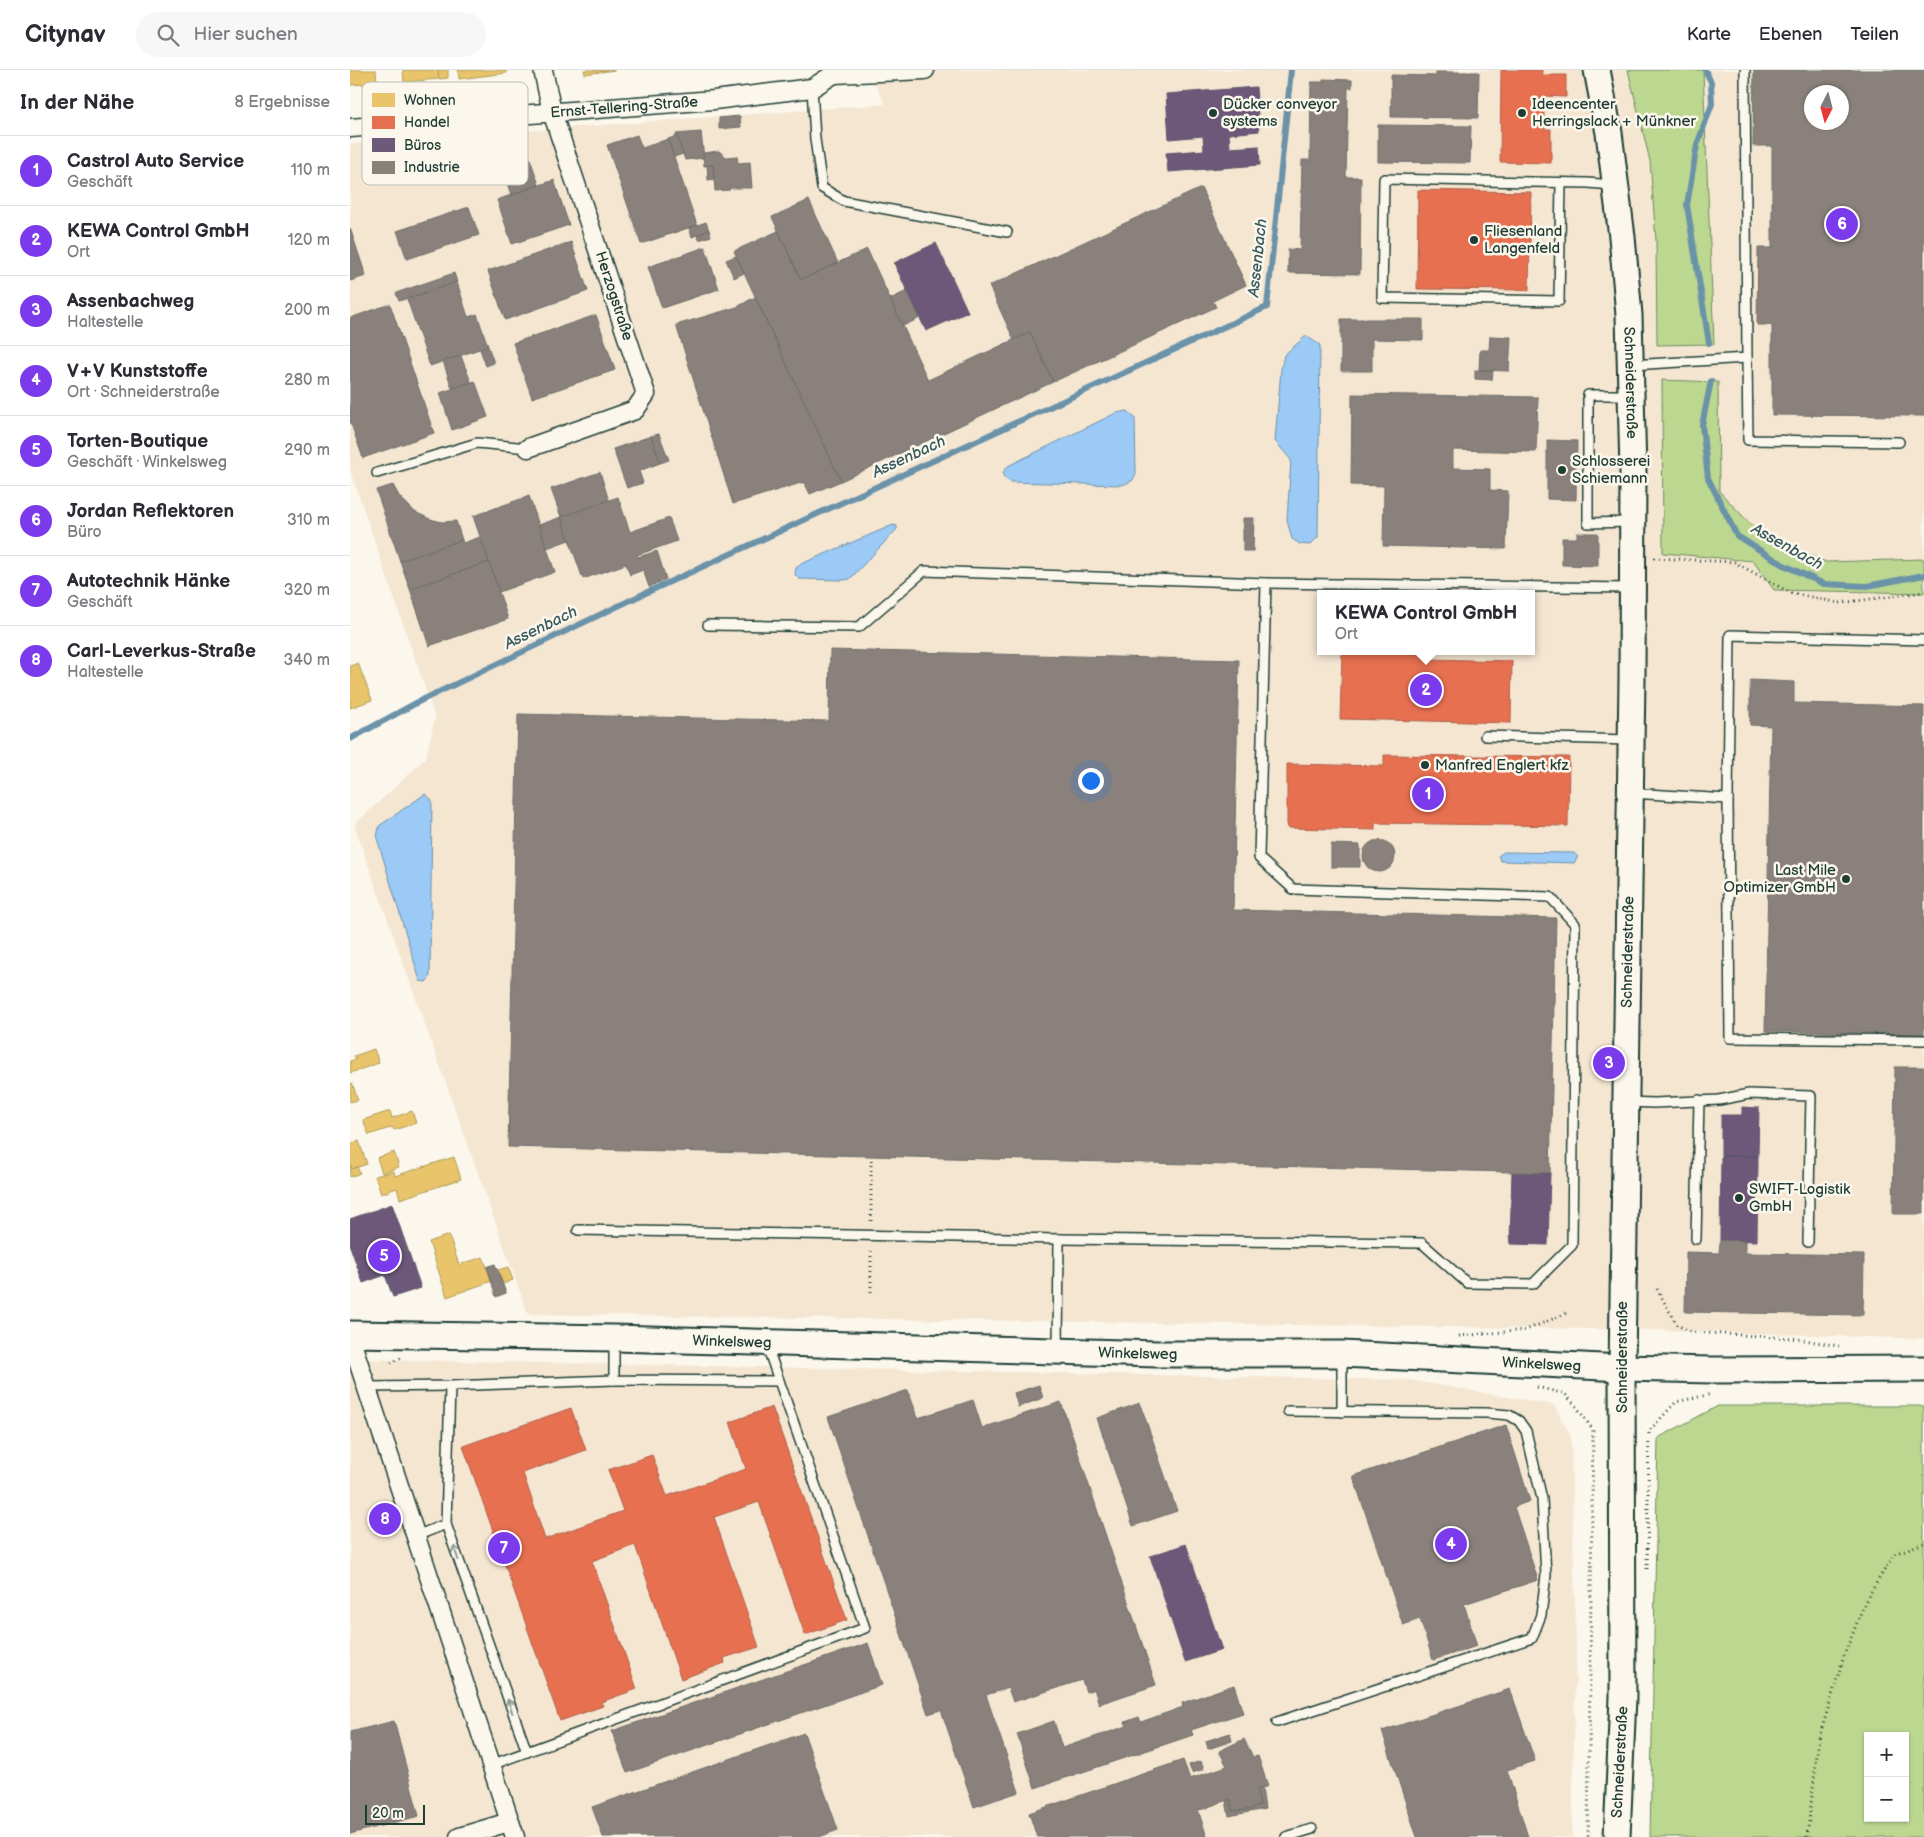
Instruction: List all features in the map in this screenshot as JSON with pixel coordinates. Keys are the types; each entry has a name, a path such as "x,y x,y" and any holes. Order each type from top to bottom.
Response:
{"street":[{"name":"Herzogstraße","path":"528,448 635,410 646,394 552,112 543,70"},
{"name":"Ernst-Tellering-Straße","path":"528,114 714,100 812,88 834,72 925,70"},
{"name":"Schneiderstraße","path":"1597,70 1609,133 1616,185 1629,315 1634,522 1622,1368 1623,1697 1617,1837"},
{"name":"Winkelsweg","path":"350,1336 614,1338 1158,1354 1342,1354 1622,1368 1712,1370 1924,1369"},
{"path":"350,1336 512,1830 459,1837"}],"lane":[{"path":"1745,70 1748,440 1899,442"},
{"path":"812,88 815,139 822,188 844,201 1007,232"},
{"path":"1561,183 1559,301 1382,298 1384,179 1561,183 1616,185"},
{"path":"1630,365 1748,358"},
{"path":"1632,395 1588,395 1588,523 1634,522"},
{"path":"377,473 477,443 528,448"},
{"path":"708,624 860,627 924,571 1266,583 1633,588"},
{"path":"578,1230 1059,1239 1422,1243 1467,1283 1533,1284 1572,1245 1575,924 1550,898 1293,889 1259,858 1266,583"},
{"path":"1924,640 1730,635 1728,798 1730,1038 1924,1040"},
{"path":"1485,736 1632,741"},
{"path":"1631,793 1728,798"},
{"path":"1626,1102 1654,1103 1719,1100 1748,1094 1810,1096 1808,1242"},
{"path":"1696,1239 1699,1100"},
{"path":"1058,1351 1059,1239"},
{"path":"614,1338 614,1380"},
{"path":"491,1765 865,1628 766,1343"},
{"path":"1342,1354 1342,1412"},
{"path":"367,1386 450,1386 614,1380 779,1381"},
{"path":"450,1386 446,1524 527,1752"},
{"path":"1277,1722 1532,1638 1540,1615 1546,1575 1542,1499 1526,1431 1519,1421 1509,1415 1488,1414 1288,1411"},
{"path":"416,1536 446,1524"},
{"path":"1286,1837 1312,1829"}],"path":[{"path":"1634,558 1734,562 1791,593 1840,603 1924,592"},
{"path":"1656,1289 1677,1325 1690,1332 1792,1338 1845,1347"},
{"path":"1456,1336 1526,1330 1567,1312"},
{"path":"1535,1387 1565,1394 1593,1430 1588,1837"},
{"path":"1647,1570 1650,1431 1676,1402 1714,1393"},
{"path":"1807,1837 1818,1738 1844,1656 1862,1611 1894,1554 1924,1543"}],"shaded area":[{"path":"868,70 1924,70 1924,1339 1663,1330 528,1314 354,825 426,758 435,717 350,470 350,144 362,143 362,185 528,185 528,131 885,104"},
{"path":"350,1359 1410,1380 1554,1405 1571,1436 1576,1651 1572,1837 350,1837"}],"green space":[{"path":"1628,70 1703,70 1714,344 1657,345 1656,241 1650,161"},
{"path":"1662,380 1718,382 1719,491 1759,533 1826,562 1924,559 1924,593 1774,590 1753,561 1663,553"},
{"path":"1718,1406 1924,1406 1924,1837 1650,1837 1658,1438"}],"water":[{"path":"1306,336 1320,345 1318,537 1310,545 1300,544 1292,539 1287,520 1291,460 1275,441 1281,369 1284,355"},
{"path":"1127,411 1135,418 1136,474 1132,481 1122,485 1010,482 1004,477 1003,472 1008,466 1116,413"},
{"path":"893,525 897,526 897,529 850,579 799,579 795,575 796,568 801,564"},
{"path":"425,794 432,800 430,977 426,982 420,981 377,838 379,826"},
{"path":"1504,852 1574,853 1578,857 1574,863 1501,861 1498,856"}],"building: Wohnen":[{"path":"350,70 376,70 377,82 362,82 362,84 350,85"},
{"path":"403,70 438,70 439,79 404,82"},
{"path":"438,70 448,70 448,78 439,79"},
{"path":"458,70 506,70 507,73 459,79"},
{"path":"584,70 615,70 585,74"},
{"path":"358,663 372,700 350,708 350,666"},
{"path":"374,1049 379,1063 350,1073 350,1061 356,1059 354,1056"},
{"path":"352,1083 358,1100 350,1102 350,1084"},
{"path":"390,1111 392,1118 412,1111 416,1123 394,1130 393,1127 369,1135 363,1120"},
{"path":"359,1141 367,1164 352,1169 350,1164 350,1144"},
{"path":"394,1152 399,1167 382,1173 377,1158"},
{"path":"454,1157 461,1179 400,1199 397,1188 381,1194 375,1176 394,1171 395,1176"},
{"path":"350,1164 352,1169 357,1167 360,1173 350,1177"},
{"path":"449,1235 459,1265 483,1257 492,1281 447,1297 429,1242"},
{"path":"508,1267 513,1280 503,1284 498,1270"}],"building: Handel":[{"name":"Ideencenter Herringslack + Münkner","path":"1501,70 1542,70 1542,75 1566,75 1566,97 1544,96 1544,129 1551,129 1551,163 1500,162"},
{"name":"Fliesenland Langenfeld","path":"1418,190 1531,192 1529,290 1417,289"},
{"path":"1342,655 1430,655 1430,659 1512,661 1511,723 1340,719"},
{"path":"1384,755 1569,757 1568,826 1375,823 1375,830 1287,828 1287,764 1384,766"},
{"path":"772,1407 847,1620 805,1635 759,1502 714,1517 759,1647 724,1658 725,1663 681,1679 635,1545 592,1561 637,1689 601,1702 603,1706 560,1721 463,1446 571,1408 586,1450 523,1473 545,1539 623,1511 608,1470 652,1455 667,1496 746,1469 730,1422"}],"building: Büros":[{"name":"Dücker conveyor systems","path":"1256,87 1259,131 1229,134 1230,148 1259,146 1260,165 1168,172 1166,153 1204,150 1203,136 1169,139 1166,94"},
{"path":"936,243 968,312 926,331 894,263"},
{"path":"1742,1107 1759,1108 1758,1156 1721,1156 1721,1115 1742,1115"},
{"name":"SWIFT-Logistik GmbH","path":"1721,1156 1758,1156 1757,1241 1720,1240"},
{"path":"1512,1171 1550,1173 1548,1245 1510,1244"},
{"path":"392,1204 421,1288 393,1297 385,1275 363,1283 350,1246 350,1219"},
{"path":"1186,1544 1222,1650 1185,1662 1150,1556"}],"building: Industrie":[{"path":"1754,70 1924,70 1924,416 1772,415 1772,325 1757,325 1758,248 1772,248 1772,146 1753,146"},
{"path":"1436,72 1479,72 1478,118 1391,117 1391,75 1436,76"},
{"path":"1323,79 1352,80 1352,88 1348,88 1346,177 1361,177 1360,274 1288,273 1288,249 1300,250 1302,160 1310,160 1311,82 1323,82"},
{"path":"740,116 741,127 719,129 719,118"},
{"path":"1378,125 1471,126 1470,163 1378,162"},
{"path":"701,132 704,158 685,160 676,134"},
{"path":"637,135 642,148 668,139 697,225 641,244 607,145"},
{"path":"677,136 683,154 674,157 668,139"},
{"path":"719,151 726,157 737,156 738,163 750,162 752,188 729,188 730,190 715,191 713,165 704,166 703,153"},
{"path":"528,153 539,185 511,195 508,185 528,185"},
{"path":"707,165 713,165 714,179 708,180"},
{"path":"554,180 569,225 512,244 497,200"},
{"path":"1201,188 1246,285 1213,301 1216,307 1053,382 1030,332 1014,340 989,286"},
{"path":"809,200 838,263 801,280 772,217"},
{"path":"469,207 479,235 407,259 397,231"},
{"path":"706,222 709,230 692,237 689,228"},
{"path":"350,228 366,276 350,281"},
{"path":"709,230 711,236 699,240 697,235"},
{"path":"778,231 801,280 867,249 928,380 1030,332 1053,382 841,481 734,251"},
{"path":"571,242 588,291 505,320 488,271"},
{"path":"705,247 719,289 662,308 648,267"},
{"path":"736,256 744,273 734,278 726,260"},
{"path":"454,273 457,282 399,301 396,293"},
{"path":"457,282 468,317 477,314 488,346 430,366 407,299"},
{"path":"907,291 920,318 903,326 890,299"},
{"path":"755,297 841,481 810,494 804,482 733,504 676,325 737,307"},
{"path":"390,304 434,433 363,458 350,421 350,318"},
{"path":"596,315 615,370 532,398 513,343"},
{"path":"1341,319 1423,319 1423,340 1372,339 1372,371 1341,371"},
{"path":"1490,336 1511,337 1509,371 1479,370 1480,350 1489,350"},
{"path":"488,346 494,363 486,366 480,349"},
{"path":"461,356 471,382 452,388 443,361"},
{"path":"1475,370 1493,371 1492,380 1475,379"},
{"path":"475,381 488,417 452,430 440,393"},
{"path":"1352,394 1538,397 1536,452 1453,450 1453,468 1490,469 1490,490 1508,491 1506,549 1383,546 1384,486 1351,485"},
{"path":"659,434 669,460 660,463 651,436"},
{"path":"651,436 660,463 639,471 643,483 627,488 613,449"},
{"name":"Schlosserei Schiemann","path":"1547,440 1577,441 1576,500 1547,499"},
{"path":"600,472 609,501 561,517 551,489"},
{"path":"393,485 399,496 415,512 442,522 456,521 462,540 400,561 376,490"},
{"path":"529,496 555,572 499,592 473,516"},
{"path":"618,497 630,532 669,518 677,541 637,555 638,557 657,551 666,579 649,587 643,570 630,575 626,564 583,579 561,517"},
{"path":"561,517 569,540 547,548 539,525"},
{"path":"1243,518 1254,518 1253,551 1243,551"},
{"path":"1577,533 1598,533 1598,566 1562,565 1562,538 1577,538"},
{"path":"480,537 489,562 410,589 400,561 462,540 463,543"},
{"path":"489,562 508,619 429,646 410,589"},
{"path":"830,650 1239,660 1233,910 1556,918 1550,1173 508,1147 518,714 829,721"},
{"name":"Last Mile Optimizer GmbH","path":"1750,680 1794,682 1794,703 1924,706 1924,1034 1765,1031 1771,726 1750,725"},
{"path":"1379,840 1385,841 1390,845 1394,850 1394,862 1390,867 1385,871 1379,872 1373,871 1368,867 1364,862 1363,856 1364,850 1368,845 1373,841"},
{"path":"1331,844 1360,845 1360,867 1331,867"},
{"path":"1895,1067 1924,1067 1924,1214 1893,1214"},
{"path":"1720,1240 1745,1241 1745,1253 1864,1255 1863,1315 1685,1312 1686,1252 1719,1253"},
{"path":"495,1264 506,1293 496,1297 487,1267"},
{"path":"1039,1385 1043,1398 1018,1407 1014,1393"},
{"path":"908,1390 918,1418 973,1400 982,1428 1061,1402 1156,1685 1099,1704 1094,1689 1086,1692 1082,1680 1013,1702 1008,1688 986,1695 1019,1792 974,1807 941,1710 928,1714 828,1417"},
{"path":"1140,1403 1177,1511 1133,1526 1097,1418"},
{"path":"1506,1425 1530,1501 1514,1507 1538,1580 1464,1604 1477,1646 1433,1660 1420,1619 1403,1625 1353,1476"},
{"path":"868,1643 882,1685 627,1773 612,1731"},
{"path":"1234,1685 1243,1713 1191,1730 1193,1735 1035,1788 1017,1734 1054,1721 1062,1748 1127,1726 1125,1722 1139,1717 1141,1722 1183,1707 1182,1703"},
{"path":"1510,1689 1535,1761 1507,1770 1528,1837 1417,1837 1382,1731"},
{"path":"394,1721 419,1816 350,1834 350,1732"},
{"path":"804,1733 838,1830 819,1837 603,1837 592,1807"},
{"path":"1230,1733 1232,1741 1208,1749 1206,1741"},
{"path":"1244,1739 1253,1757 1258,1756 1268,1786 1257,1790 1260,1805 1249,1810 1232,1811 1230,1799 1198,1810 1207,1837 1037,1837 1029,1813 1183,1760 1190,1779 1227,1766 1219,1751"},
{"path":"1201,1761 1204,1769 1192,1773 1189,1765"},
{"path":"1262,1788 1265,1809 1229,1816 1226,1801 1230,1799 1232,1811 1249,1810 1260,1805 1257,1790"}],"waterway":[{"name":"Assenbach","path":"350,739 418,702 639,596 1267,307 1291,70"},
{"name":"Assenbach","path":"1705,70 1711,82 1712,104 1697,145 1687,205 1709,343"},
{"name":"Assenbach","path":"1711,381 1702,425 1708,478 1737,536 1784,565 1824,584 1867,586 1924,575"}],"place":[{"name":"Dücker conveyor systems","path":"1213,113"},
{"name":"Ideencenter Herringslack + Münkner","path":"1522,113"},
{"name":"Jordan Reflektoren","path":"1842,224"},
{"name":"Fliesenland Langenfeld","path":"1474,240"},
{"name":"Schlosserei Schiemann","path":"1562,470"},
{"name":"KEWA Control GmbH","path":"1426,690"},
{"name":"Manfred Englert kfz","path":"1425,765"},
{"name":"Castrol Auto Service","path":"1428,794"},
{"name":"Last Mile Optimizer GmbH","path":"1846,879"},
{"name":"Assenbachweg","path":"1609,1063"},
{"name":"SWIFT-Logistik GmbH","path":"1739,1198"},
{"name":"Torten-Boutique","path":"384,1256"},
{"name":"Carl-Leverkus-Straße","path":"385,1519"},
{"name":"V+V Kunststoffe","path":"1451,1544"},
{"name":"Autotechnik Hänke","path":"504,1548"}]}
